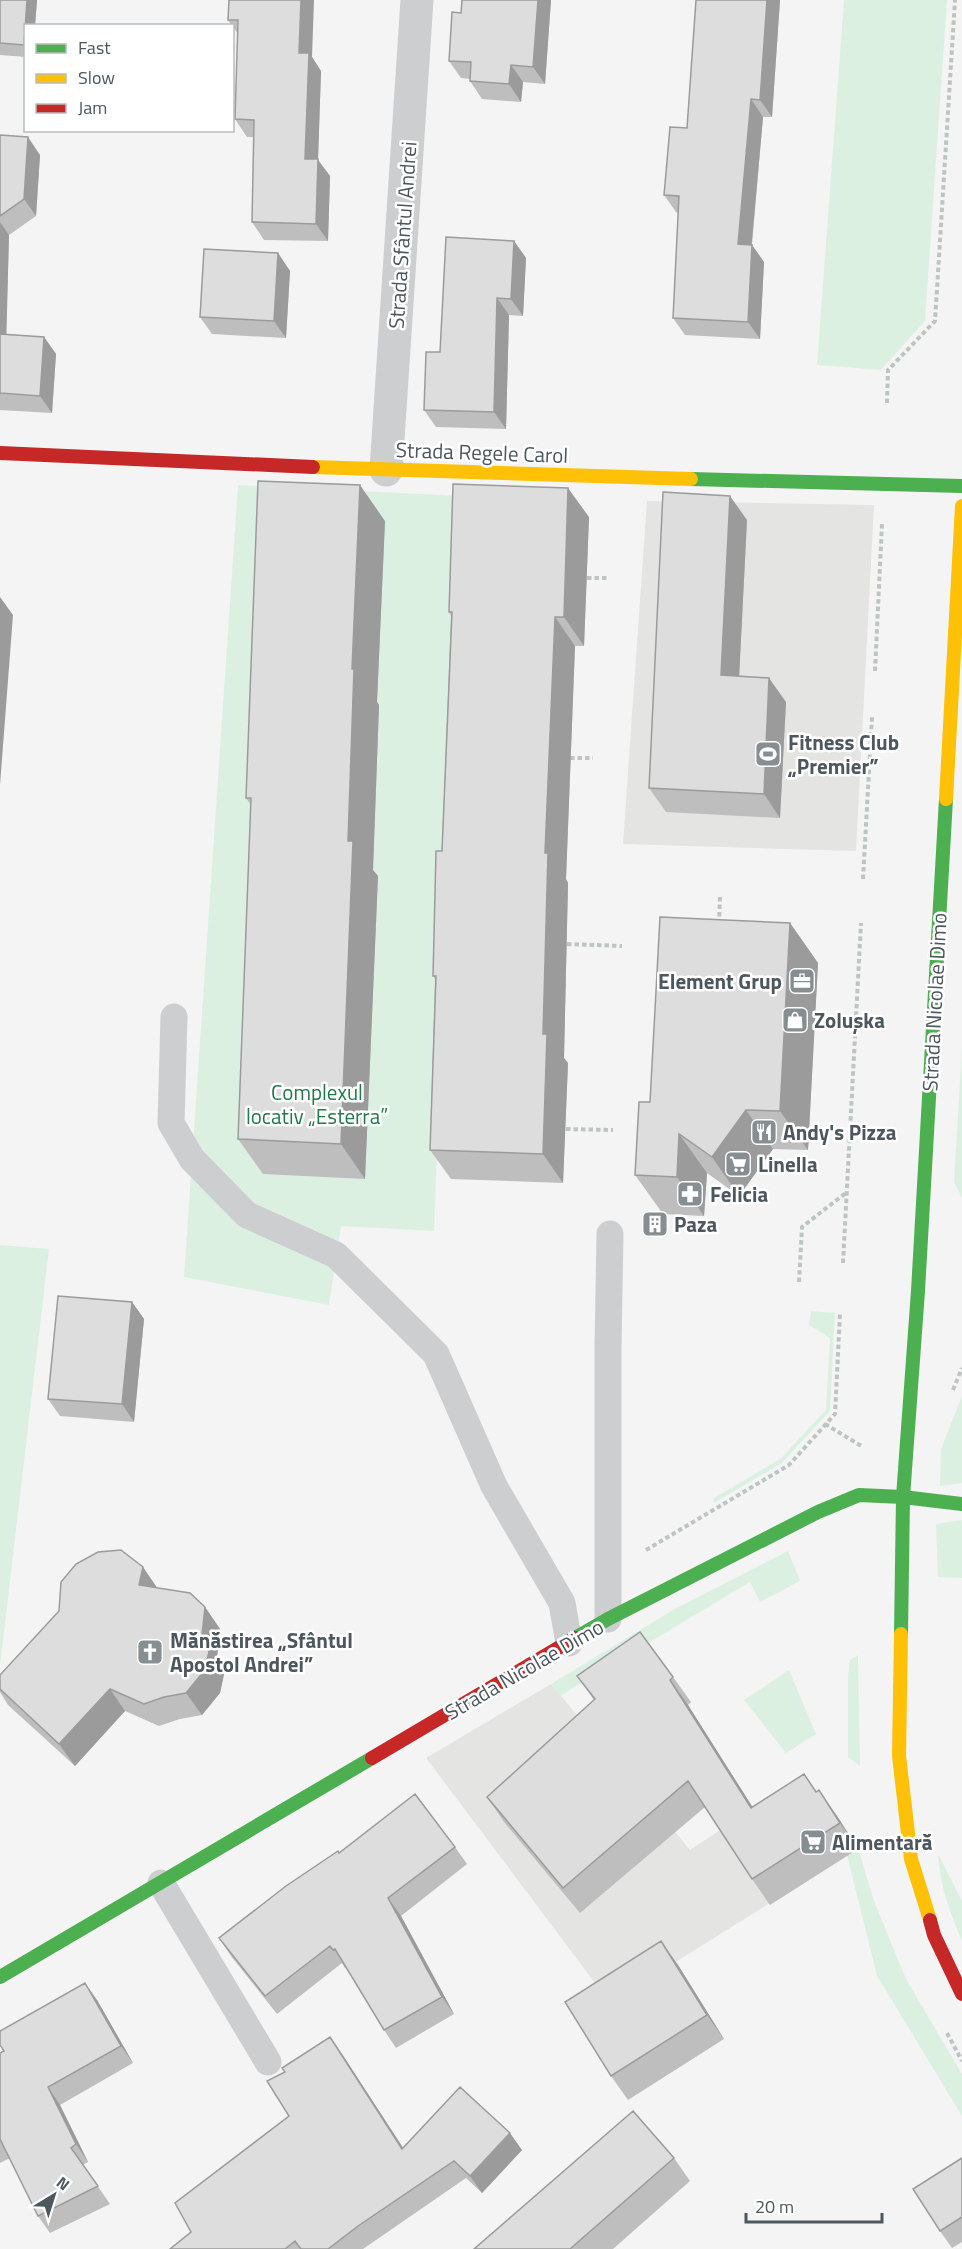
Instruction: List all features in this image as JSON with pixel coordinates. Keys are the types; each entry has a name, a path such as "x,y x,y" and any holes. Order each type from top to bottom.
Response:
{"street":[{"name":"Strada Sfântul Andrei","path":"386,470 417,0"},
{"name":"Strada Regele Carol","path":"0,453 386,470 962,486"},
{"name":"Strada Nicolae Dimo","path":"962,506 918,1291 903,1497 898,1756 902,1798 914,1870 934,1935 962,1994"},
{"name":"Strada Nicolae Dimo","path":"0,1977 608,1619 828,1508 859,1495 903,1497"},
{"path":"903,1497 962,1504"}],"lane":[{"path":"174,1017 171,1123 192,1159 247,1215 336,1255 436,1354 494,1486 562,1603 569,1643"},
{"path":"608,1619 610,1234"},
{"path":"161,1882 268,2061"}],"path":[{"path":"887,403 888,370 935,321 955,0"},
{"path":"875,671 882,521"},
{"path":"587,578 607,578"},
{"path":"863,879 872,717"},
{"path":"570,758 593,758"},
{"path":"719,927 720,897"},
{"path":"843,1263 861,923"},
{"path":"567,944 622,946"},
{"path":"814,1023 855,1024"},
{"path":"566,1129 613,1130"},
{"path":"799,1282 802,1227 847,1192"},
{"path":"608,1573 789,1465 835,1414 840,1314"},
{"path":"825,1424 863,1447"}],"shaded area":[{"name":"Fitness Club „Premier”","path":"647,501 874,505 856,851 623,844"},
{"path":"551,1684 690,1850 803,1775 837,1816 858,1848 610,2003 426,1758"}],"green space":[{"path":"844,0 947,0 925,321 881,370 817,365"},
{"name":"Complexul locativ „Esterra”","path":"238,485 462,496 434,1231 341,1226 329,1305 184,1277"},
{"path":"962,1048 962,1198 954,1182"},
{"path":"0,1245 49,1249 0,1666"},
{"path":"811,1311 835,1313 830,1411 782,1463 714,1503 714,1498 780,1459 826,1410 830,1338 809,1325"},
{"path":"962,1396 962,1483 940,1486 941,1449"},
{"path":"962,1520 962,1578 938,1577 936,1524"},
{"path":"788,1551 800,1581 760,1602 750,1582 560,1696 551,1684 673,1610"},
{"path":"858,1655 860,1766 848,1757 848,1676 850,1660"},
{"path":"789,1670 816,1734 786,1753 744,1700"},
{"path":"858,1848 874,1901 906,1979 962,2074 962,2116 877,1976 847,1855"},
{"path":"938,1854 962,1901 962,1940 946,1898 940,1876"}],"building":[{"path":"0,0 27,0 24,45 0,43"},
{"path":"229,0 301,0 299,53 309,53 305,159 318,159 316,224 252,222 254,120 235,119 238,20 228,20"},
{"path":"462,0 538,0 533,67 511,65 509,84 470,81 471,62 449,61 452,12 461,13"},
{"path":"696,0 767,0 760,100 751,99 738,244 752,245 748,322 673,318 679,196 664,195 670,127 687,128"},
{"path":"0,135 28,137 24,199 0,216"},
{"path":"446,237 514,241 511,299 497,298 494,412 424,410 426,352 440,352"},
{"path":"204,249 278,253 274,321 200,317"},
{"path":"0,334 44,337 40,396 0,393"},
{"path":"258,481 360,485 348,841 353,841 341,1144 238,1139 251,798 246,798"},
{"path":"453,484 568,488 564,617 555,617 545,853 548,853 543,1034 547,1034 543,1154 430,1150 436,976 433,976 436,851 442,851 452,612 449,612"},
{"path":"663,492 730,496 721,675 769,678 764,794 649,788"},
{"path":"660,917 790,923 780,1111 746,1110 712,1157 679,1134 677,1177 635,1175 639,1102 650,1102"},
{"path":"58,1296 132,1302 122,1404 48,1399"},
{"path":"121,1550 143,1567 139,1585 190,1593 205,1607 202,1635 209,1652 204,1671 186,1693 144,1704 110,1689 59,1744 0,1689 0,1675 59,1611 61,1582 76,1564 98,1552"},
{"path":"640,1632 673,1677 670,1680 751,1808 804,1774 816,1792 819,1790 840,1823 752,1879 688,1781 563,1888 487,1797 595,1699 577,1676"},
{"path":"415,1794 455,1847 388,1898 442,1997 384,2030 335,1949 333,1950 330,1946 265,1996 219,1938 286,1886 338,1851 339,1853"},
{"path":"661,1941 707,2015 611,2076 565,2002"},
{"path":"85,1983 121,2046 48,2087 76,2144 71,2148 98,2186 38,2216 0,2139 0,2053 4,2051 0,2045 0,2031"},
{"path":"330,2037 402,2149 460,2087 510,2133 470,2176 454,2161 328,2249 301,2249 295,2241 285,2249 170,2249 191,2232 175,2203 289,2116 267,2081 285,2072 282,2068"},
{"path":"633,2111 674,2158 570,2249 474,2249"},
{"path":"962,2158 962,2217 940,2231 913,2189"}],"traffic: fast":[{"path":"691,479 962,486"},
{"path":"901,1634 903,1497 918,1291 946,799"},
{"path":"575,1638 818,1512 859,1495 903,1497 962,1504"},
{"path":"0,1977 372,1758"}],"traffic: slow":[{"path":"313,467 691,479"},
{"path":"946,799 962,506"},
{"path":"901,1634 899,1756 911,1859 930,1920"}],"traffic: jam":[{"path":"0,453 313,467"},
{"path":"372,1758 575,1638"},
{"path":"930,1920 934,1935 962,1994"}],"place":[{"name":"Fitness Club „Premier”","path":"768,754"},
{"name":"Element Grup","path":"802,981"},
{"name":"Zolușka","path":"795,1020"},
{"name":"Andy's Pizza","path":"764,1132"},
{"name":"Linella","path":"738,1164"},
{"name":"Felicia","path":"690,1194"},
{"name":"Paza","path":"655,1224"},
{"name":"Mănăstirea „Sfântul Apostol Andrei”","path":"150,1652"},
{"name":"Alimentară","path":"813,1842"}]}
